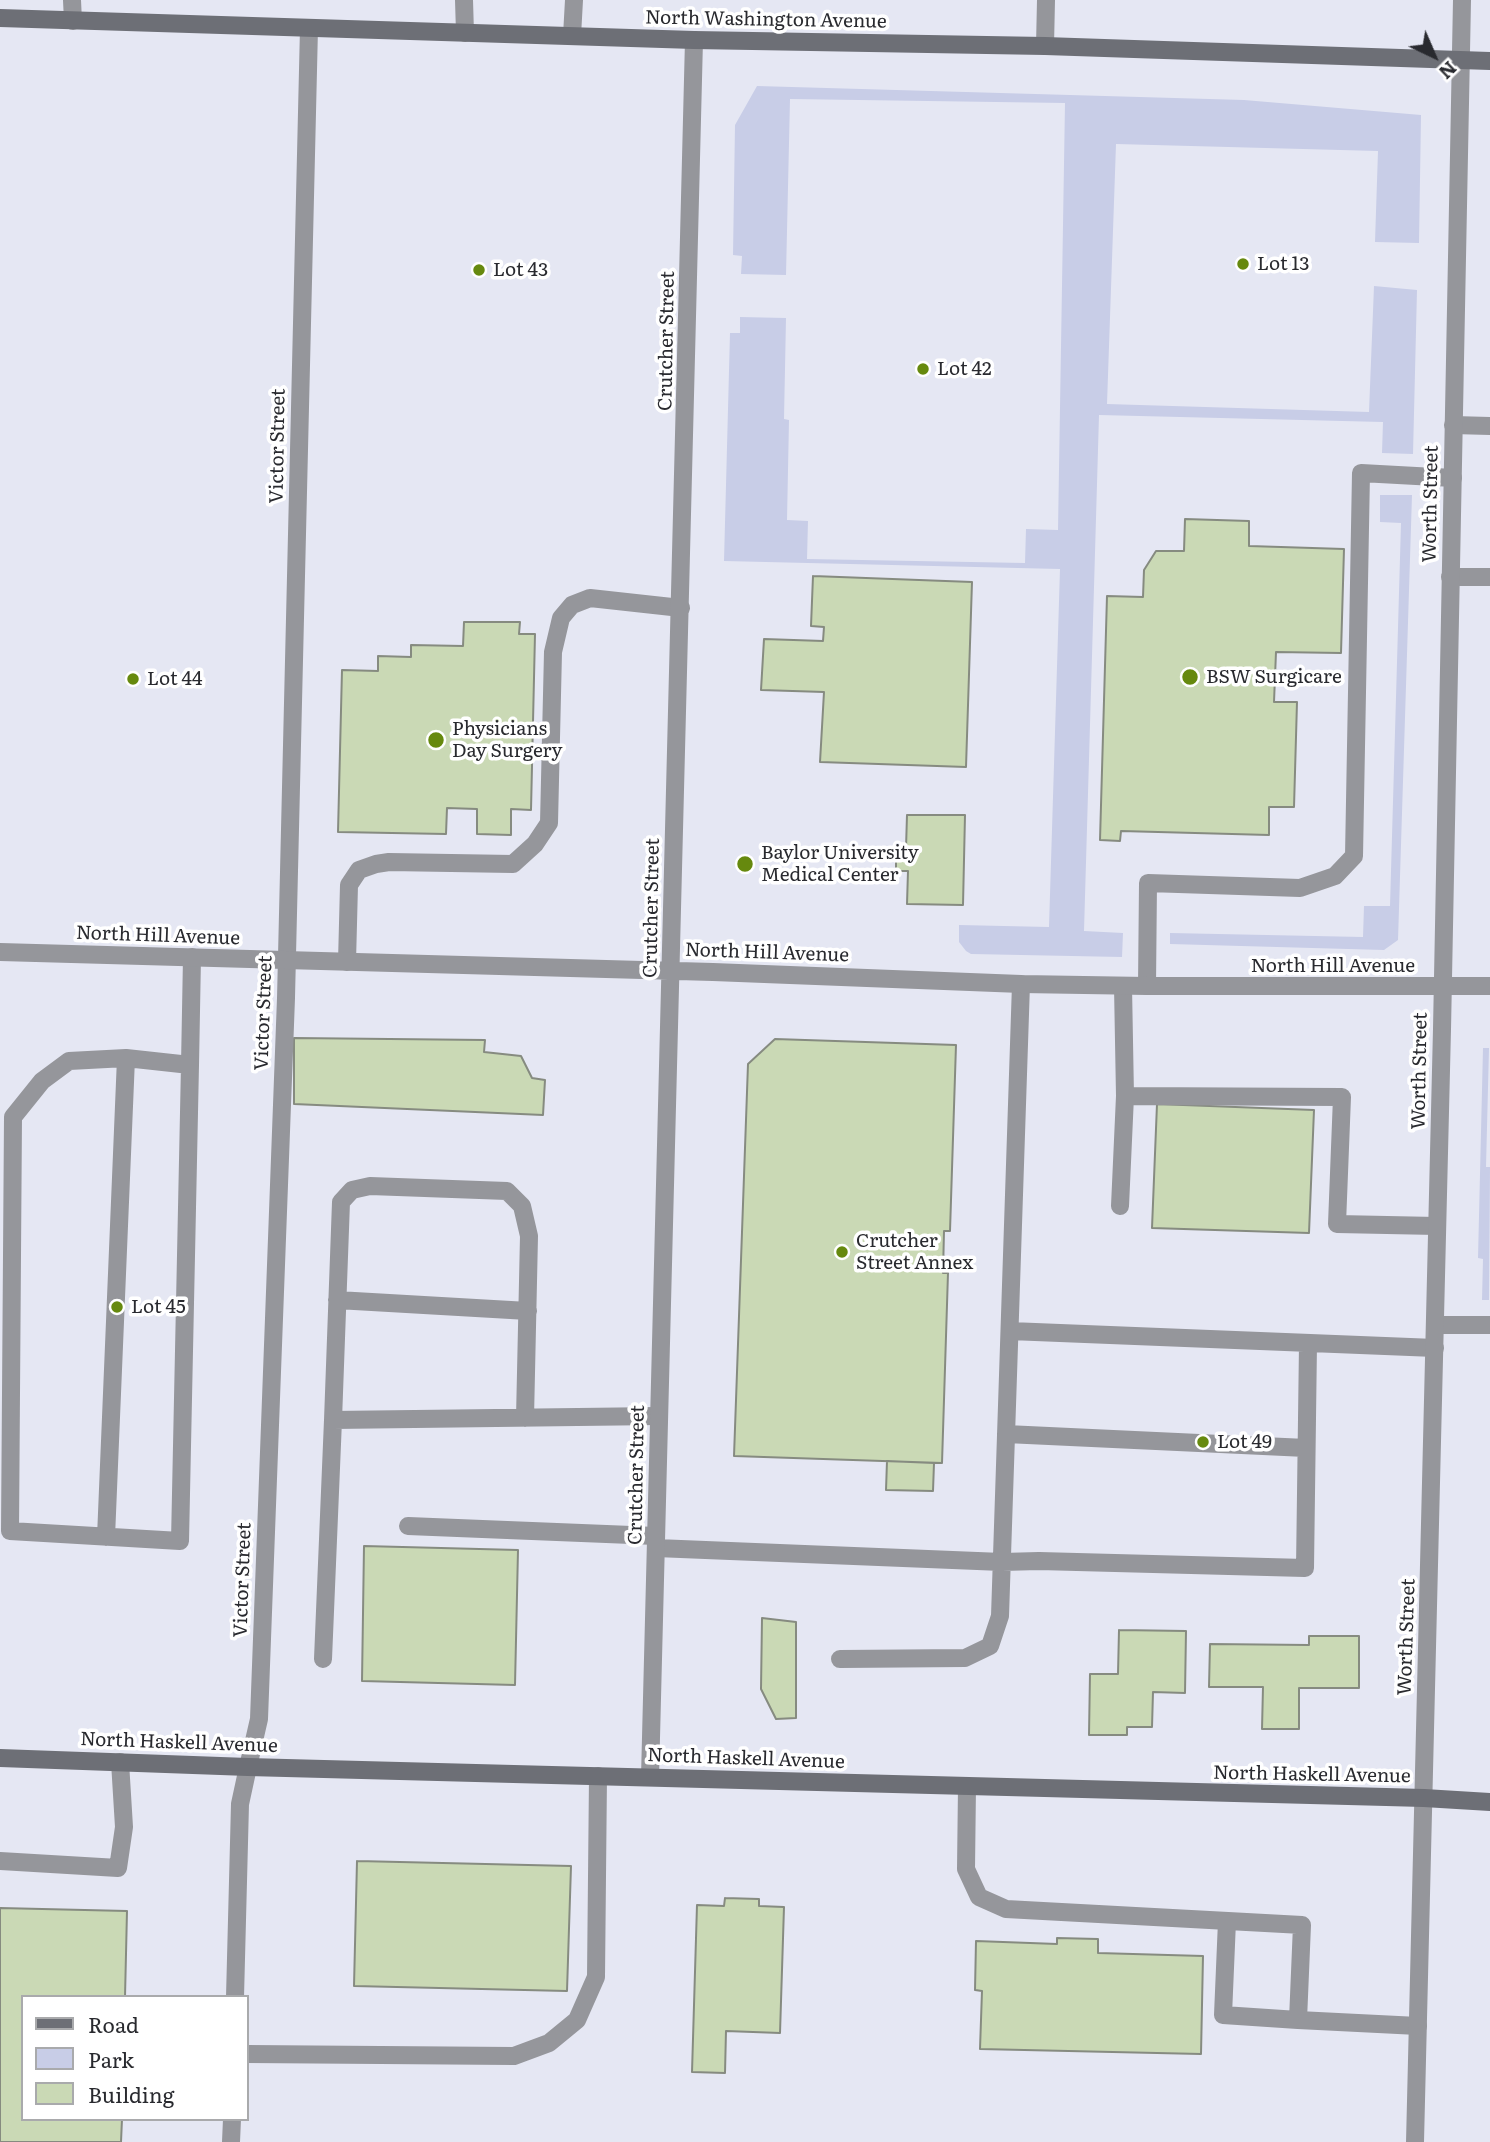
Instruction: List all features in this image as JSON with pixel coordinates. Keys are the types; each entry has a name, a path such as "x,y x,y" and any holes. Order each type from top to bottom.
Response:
{"street":[{"path":"72,0 73,21"},
{"path":"464,0 465,33"},
{"path":"572,36 574,0"},
{"path":"1045,46 1046,0"},
{"name":"Worth Street","path":"1415,2142 1436,1325 1462,0"},
{"name":"North Washington Avenue","path":"0,19 694,40 1045,46 1490,61"},
{"name":"Victor Street","path":"235,1995 240,1804 259,1719 287,960 309,28"},
{"name":"Crutcher Street","path":"650,1777 694,40"},
{"path":"1453,425 1490,426"},
{"path":"1147,986 1147,883 1300,888 1335,876 1354,856 1362,473 1453,478"},
{"path":"1450,576 1490,577"},
{"path":"347,962 349,885 359,870 389,862 513,864 535,844 549,823 554,652 561,618 572,605 590,598 681,608"},
{"name":"North Hill Avenue","path":"0,952 1021,984 1490,986"},
{"path":"190,1065 125,1058 69,1061 42,1081 13,1117 10,1531 180,1541 190,1065 192,957"},
{"path":"840,1659 965,1658 990,1646 1000,1616 1021,984"},
{"path":"1120,1206 1125,1096 1123,986"},
{"path":"106,1537 125,1058"},
{"path":"1125,1096 1342,1097 1337,1224 1437,1226"},
{"path":"323,1659 341,1202 352,1190 370,1186 507,1191 522,1206 529,1236 525,1418"},
{"path":"337,1300 528,1311"},
{"path":"1436,1325 1490,1325"},
{"path":"1010,1331 1435,1348"},
{"path":"408,1526 1002,1562 1305,1568 1308,1344"},
{"path":"333,1420 659,1416"},
{"path":"1006,1434 1306,1448"},
{"name":"North Haskell Avenue","path":"0,1758 1490,1802"},
{"path":"0,1861 118,1868 124,1827 120,1762"},
{"path":"248,2054 514,2056 549,2043 577,2020 596,1977 598,1776"},
{"path":"967,1786 966,1869 979,1896 1006,1909 1302,1925 1298,2020"},
{"path":"1227,1922 1223,2015 1418,2026"},
{"path":"232,2121 232,2142"}],"green space":[{"path":"757,86 1244,100 1421,115 1419,243 1375,242 1378,151 1116,144 1107,404 1369,412 1374,286 1417,290 1413,454 1382,453 1383,422 1099,415 1084,931 1123,933 1122,957 971,954 959,942 959,925 1049,927 1060,569 724,561 730,333 740,333 740,317 786,318 784,419 789,420 787,520 808,521 807,559 1025,563 1026,529 1058,530 1065,103 790,99 786,275 741,274 742,256 733,255 735,125"},
{"path":"1380,495 1412,495 1398,940 1384,950 1170,944 1170,933 1363,937 1364,906 1390,906 1401,523 1380,522"},
{"path":"1483,1048 1489,1048 1486,1167 1490,1167 1489,1300 1482,1300 1483,1259 1478,1258"}],"building":[{"name":"BSW Surgicare","path":"1185,519 1249,521 1249,546 1344,549 1341,653 1276,652 1274,702 1297,702 1294,807 1269,807 1269,835 1121,831 1120,841 1100,840 1107,596 1143,597 1144,570 1156,551 1184,551"},
{"path":"813,576 972,582 966,767 820,762 824,692 761,690 764,639 823,641 824,627 811,626"},
{"name":"Physicians Day Surgery","path":"464,622 520,622 519,634 535,634 531,810 511,809 511,835 477,834 477,809 447,808 446,834 338,832 342,670 378,671 378,656 411,657 411,645 463,646"},
{"path":"907,815 965,815 963,905 907,904 908,871 896,871 896,848 906,848"},
{"path":"294,1038 485,1040 484,1052 521,1056 532,1078 545,1080 543,1115 294,1104"},
{"name":"Crutcher Street Annex","path":"775,1039 956,1045 950,1231 944,1231 943,1273 948,1273 942,1463 734,1456 748,1064"},
{"path":"1157,1104 1314,1110 1309,1233 1152,1228"},
{"path":"887,1461 934,1463 933,1491 886,1490"},
{"path":"364,1546 518,1550 515,1685 362,1681"},
{"path":"762,1618 796,1622 796,1718 776,1719 761,1689"},
{"path":"1119,1630 1186,1631 1185,1693 1153,1692 1152,1727 1127,1727 1127,1735 1089,1735 1090,1674 1118,1674"},
{"path":"1309,1636 1359,1636 1359,1688 1299,1688 1299,1729 1262,1729 1263,1687 1209,1687 1210,1644 1309,1645"},
{"path":"357,1861 571,1866 567,1991 354,1986"},
{"path":"725,1898 759,1899 759,1906 784,1907 780,2033 726,2031 725,2073 692,2072 697,1905 724,1906"},
{"path":"0,1908 127,1911 125,1995 21,1995 21,2121 122,2121 121,2142 0,2142"},
{"path":"1057,1938 1098,1939 1098,1953 1203,1956 1201,2054 980,2049 982,1991 975,1990 976,1941 1057,1944"}],"place":[{"name":"Lot 13","path":"1243,264"},
{"name":"Lot 43","path":"479,270"},
{"name":"Lot 42","path":"923,369"},
{"name":"BSW Surgicare","path":"1190,677"},
{"name":"Lot 44","path":"133,679"},
{"name":"Physicians Day Surgery","path":"436,740"},
{"name":"Baylor University Medical Center","path":"745,864"},
{"name":"Crutcher Street Annex","path":"842,1252"},
{"name":"Lot 45","path":"117,1307"},
{"name":"Lot 49","path":"1203,1442"}]}
